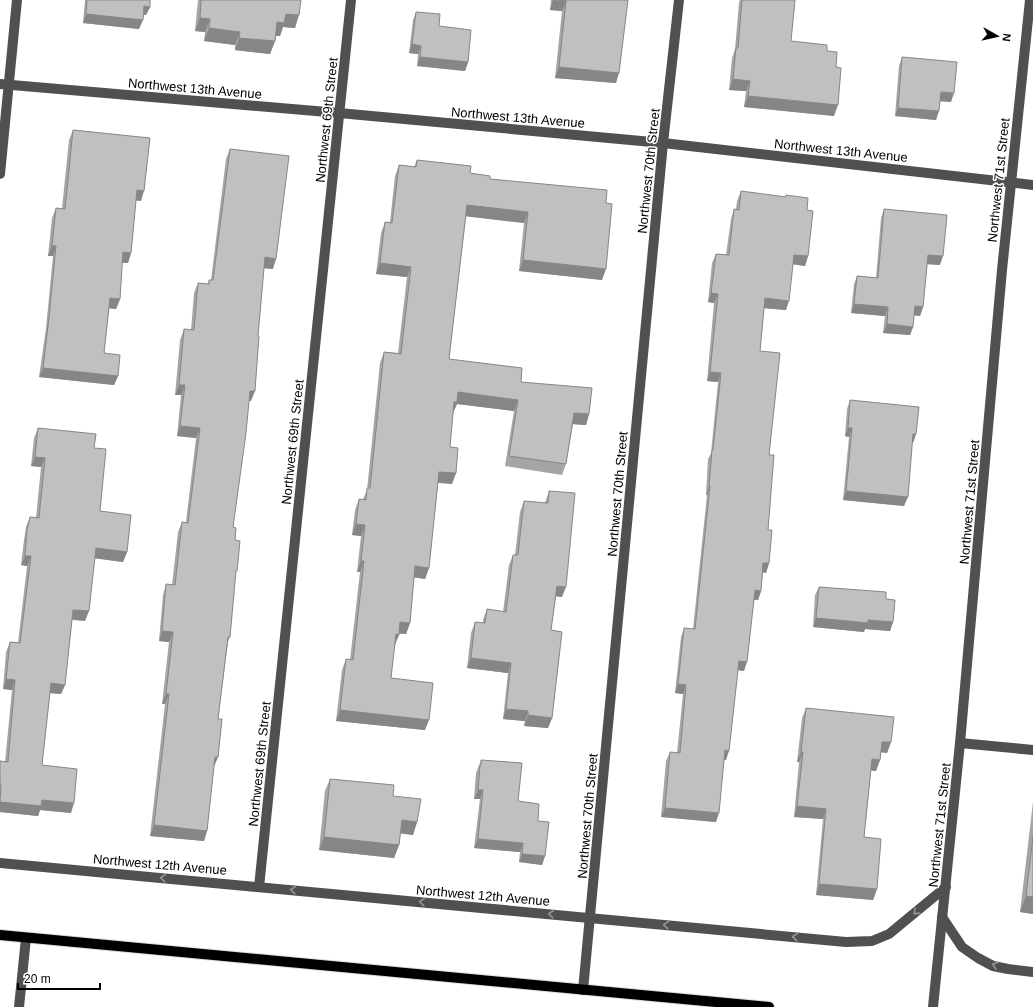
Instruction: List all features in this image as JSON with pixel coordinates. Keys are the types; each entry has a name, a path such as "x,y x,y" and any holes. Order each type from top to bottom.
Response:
{"main road":[{"path":"0,935 770,1007"}],"street":[{"path":"0,174 5,85 17,0"},
{"name":"Northwest 69th Street","path":"259,887 351,0"},
{"name":"Northwest 70th Street","path":"583,990 663,143 679,0"},
{"name":"Northwest 71st Street","path":"933,1007 960,743 1002,270 1030,0"},
{"name":"Northwest 13th Avenue","path":"5,85 339,113 663,143 1033,185"},
{"path":"960,743 1033,750"},
{"name":"Northwest 12th Avenue","path":"0,862 846,942 872,941 889,934 946,887"},
{"path":"942,917 962,947 978,958 993,966 1033,972"},
{"path":"18,1007 26,938"}],"building":[{"path":"87,0 150,0 150,7 144,6 143,20 86,14"},
{"path":"201,0 301,0 299,15 286,14 284,23 277,22 275,41 239,38 240,32 209,28 210,19 200,18"},
{"path":"559,0 628,0 619,73 559,67 566,1"},
{"path":"742,0 795,0 791,41 827,45 827,51 837,52 836,67 841,68 838,105 748,96 750,81 733,79 736,48 738,48"},
{"path":"416,12 440,14 439,26 471,30 468,62 420,57 421,46 412,44"},
{"path":"902,57 957,62 954,93 941,92 939,111 898,108"},
{"path":"73,130 150,138 144,191 137,190 131,253 123,252 120,299 110,298 104,353 120,355 118,376 43,368 56,246 52,246 56,208 65,209"},
{"path":"230,149 289,156 276,259 265,257 255,391 250,391 246,433 233,527 236,528 235,540 240,541 230,637 228,637 218,719 222,719 218,757 215,757 207,831 154,825 169,694 166,694 173,632 162,631 166,584 175,585 182,522 188,523 200,428 180,426 185,385 179,385 184,329 194,330 198,283 209,284 209,280 213,280"},
{"path":"417,160 471,166 470,173 490,176 490,179 607,190 606,203 612,204 606,269 523,260 528,212 467,205 449,359 522,368 521,382 592,388 589,414 574,413 566,464 509,456 518,400 458,392 457,402 454,402 450,447 458,448 456,473 439,472 429,568 415,566 410,623 400,622 399,635 396,634 391,678 433,683 429,720 340,710 346,659 353,660 364,561 361,561 365,525 356,524 359,499 366,500 367,488 370,488 384,352 401,354 411,267 380,263 385,222 392,223 399,165 416,167"},
{"path":"741,191 786,197 786,195 808,198 807,210 813,211 808,256 794,255 789,301 765,298 760,351 780,353 769,455 774,455 768,530 772,530 769,563 763,563 761,591 755,590 747,662 739,661 729,751 725,750 719,813 665,808 670,752 680,753 686,685 678,684 684,628 695,629 721,373 710,372 718,294 711,293 716,254 729,255 734,209 739,210"},
{"path":"884,209 947,215 943,256 928,255 923,307 915,306 913,327 887,324 888,307 854,304 857,276 878,278"},
{"path":"850,400 919,407 916,434 913,434 908,497 846,491 852,428 848,428"},
{"path":"38,428 96,434 94,448 106,449 100,511 131,515 127,552 96,548 89,611 73,610 65,685 51,683 42,765 77,769 74,803 42,800 41,806 0,802 0,761 8,762 15,680 6,679 10,642 20,643 31,556 25,556 27,530 30,517 39,518 45,458 35,457"},
{"path":"549,491 575,493 566,587 557,586 551,630 562,632 552,718 528,715 528,711 506,709 511,663 471,658 475,622 485,623 487,609 506,612 513,555 518,555 524,501 548,503"},
{"path":"819,587 886,592 886,599 895,600 893,622 868,620 868,623 816,618"},
{"path":"806,708 894,717 891,742 882,742 880,760 872,759 864,837 881,839 877,889 819,884 826,809 797,806"},
{"path":"481,760 522,763 518,801 539,804 538,821 549,822 545,856 522,854 523,843 478,839 483,790 478,790"},
{"path":"330,779 394,785 393,796 421,799 417,822 402,820 399,845 324,837"},
{"path":"1033,837 1033,897 1026,896"}]}
